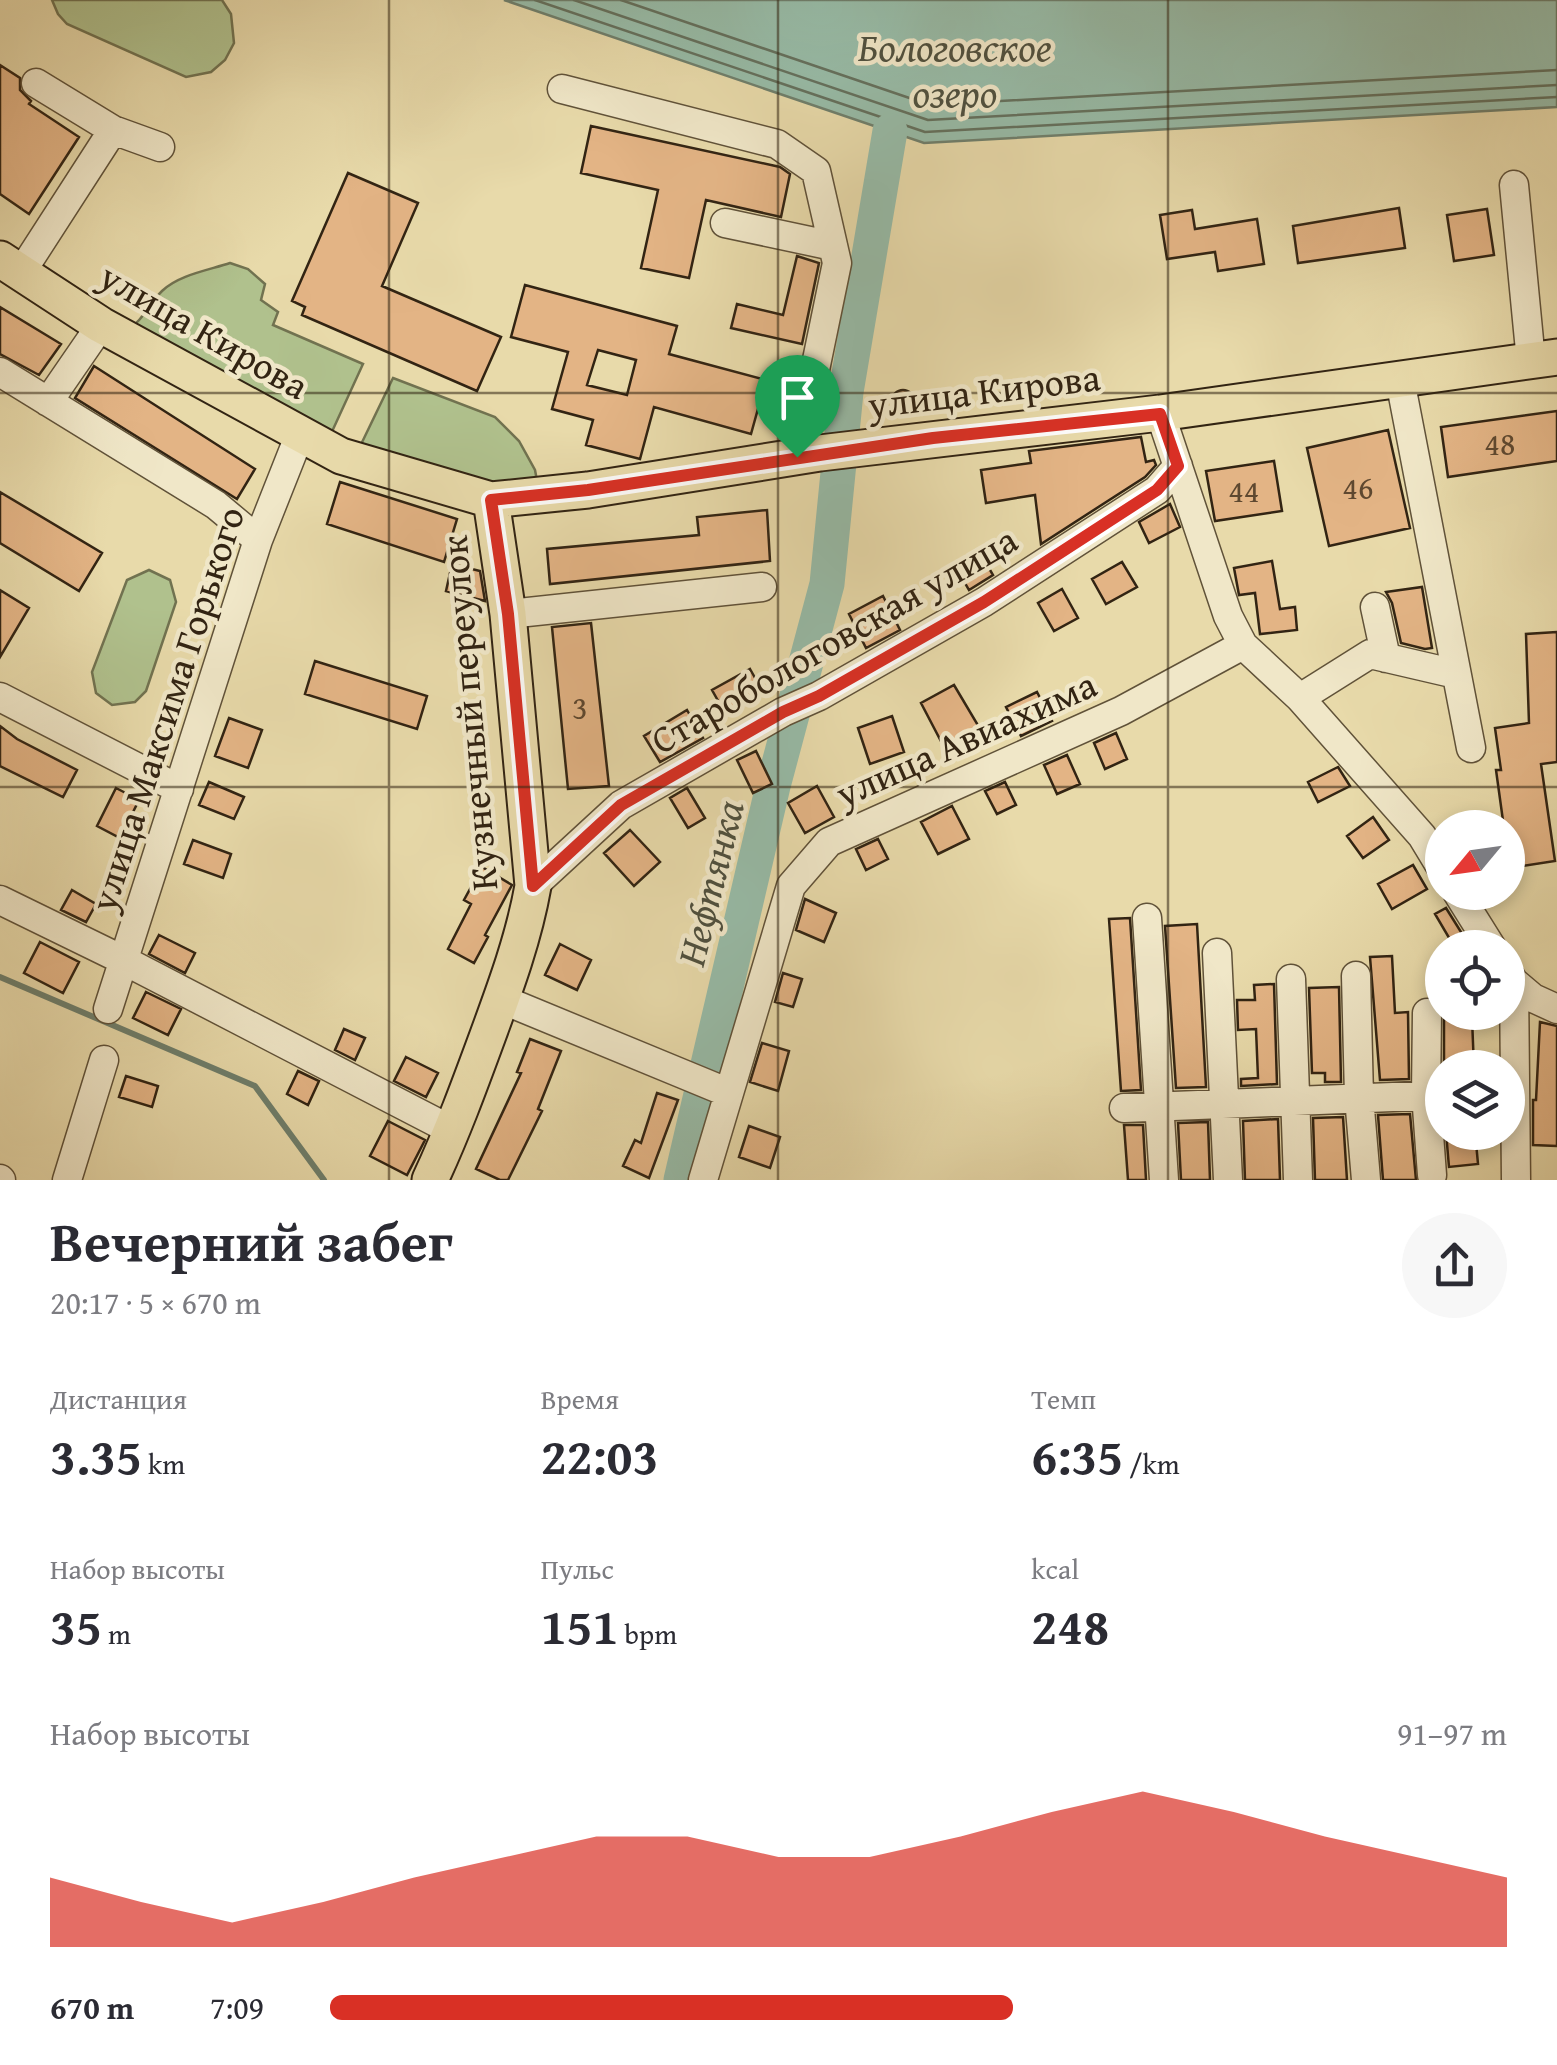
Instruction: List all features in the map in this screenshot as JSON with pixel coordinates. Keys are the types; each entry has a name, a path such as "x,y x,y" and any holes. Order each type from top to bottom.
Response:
{"main road":[{"name":"улица Кирова","path":"11,265 101,324 341,456 491,500 588,490 911,441 1160,414 1544,359"},
{"name":"Кузнечный переулок","path":"491,500 508,614 530,901"},
{"path":"430,1180 501,999 530,901"}],"street":[{"path":"36,83 113,130 160,147"},
{"path":"562,89 777,144 816,171 837,264 808,455"},
{"path":"11,265 113,130"},
{"path":"1514,185 1544,359"},
{"path":"725,224 833,246"},
{"path":"48,402 101,324"},
{"path":"0,372 216,505 258,540"},
{"path":"1400,380 1471,748"},
{"path":"1160,414 1228,616 1243,645 1300,698 1425,841"},
{"name":"улица Максима Горького","path":"108,1008 258,540 300,434"},
{"name":"Старобологовская улица","path":"530,901 621,805 984,602 1157,490 1178,466"},
{"path":"508,614 762,586"},
{"path":"1375,607 1386,658"},
{"name":"улица Авиахима","path":"704,1180 790,886 828,842 1121,712 1243,645"},
{"path":"1300,698 1370,654 1456,674"},
{"path":"0,697 180,789"},
{"path":"0,900 126,961 452,1131"},
{"path":"1147,918 1164,1180"},
{"path":"1217,953 1228,1180"},
{"path":"1356,976 1366,1180"},
{"path":"1292,979 1298,1180"},
{"path":"1525,991 1557,1009"},
{"path":"501,999 729,1093"},
{"path":"67,1180 104,1060"},
{"path":"1124,1108 1425,1095"},
{"path":"1432,1175 1433,1150"},
{"path":"1514,1150 1516,1180"}],"shaded area":[{"path":"52,0 222,0 231,14 234,43 225,60 211,72 186,77 67,24"},
{"path":"230,263 248,269 265,284 261,300 278,312 273,325 363,364 324,449 125,333 169,285"},
{"path":"393,378 495,417 519,441 535,470 538,486 502,489 353,461"},
{"path":"149,570 170,580 176,602 146,691 135,702 112,705 96,693 92,672 127,580"}],"water":[{"name":"Бологовское озеро","path":"504,0 1557,0 1557,107 924,143"}],"building":[{"path":"0,65 20,78 20,90 31,101 29,104 79,137 29,214 0,194"},
{"path":"591,126 780,167 790,174 781,217 706,200 689,278 641,268 658,190 581,173"},
{"path":"348,173 418,203 382,286 501,337 477,391 302,315 305,307 292,301"},
{"path":"1399,208 1405,248 1298,263 1293,226"},
{"path":"1487,209 1494,255 1454,261 1447,215"},
{"path":"1192,210 1195,229 1257,219 1264,264 1218,271 1215,252 1167,259 1160,215"},
{"path":"797,256 819,263 802,344 731,328 737,304 783,315"},
{"path":"525,285 677,326 669,354 766,380 751,434 654,407 640,459 586,445 593,420 552,409 568,352 511,337","holes":["598,350 636,360 627,395 587,385"]},
{"path":"0,307 61,344 39,375 0,354"},
{"path":"94,366 255,469 237,499 75,398"},
{"path":"903,390 911,393 911,409 903,412 895,409 892,401 895,393"},
{"path":"1557,411 1557,461 1448,477 1441,427"},
{"path":"1388,430 1410,528 1329,546 1307,448"},
{"path":"1141,437 1146,462 1154,460 1156,465 1145,477 1041,544 1035,495 986,503 981,470 1031,463 1029,451"},
{"path":"1274,461 1282,511 1215,521 1206,471"},
{"path":"340,482 457,519 444,562 327,524"},
{"path":"0,492 102,553 79,591 0,543"},
{"path":"1170,504 1180,527 1149,543 1139,522"},
{"path":"767,510 770,561 550,584 547,549 699,535 697,517"},
{"path":"982,556 993,575 969,590 957,569"},
{"path":"1272,561 1280,609 1295,607 1297,630 1260,634 1255,593 1239,595 1234,568"},
{"path":"1122,562 1137,587 1106,604 1092,579"},
{"path":"452,564 480,571 485,601 446,591"},
{"path":"1422,587 1432,648 1425,649 1401,643 1386,592"},
{"path":"1062,589 1078,618 1054,631 1038,603"},
{"path":"0,590 29,608 0,657"},
{"path":"883,596 900,630 866,648 849,614"},
{"path":"591,623 609,786 568,789 552,627"},
{"path":"1557,632 1557,762 1541,764 1555,861 1525,866 1525,810 1502,810 1495,728 1529,723 1526,634"},
{"path":"315,661 427,696 417,729 305,694"},
{"path":"750,669 763,692 725,713 712,690"},
{"path":"954,685 979,727 944,747 921,703"},
{"path":"1037,692 1052,721 1021,736 1006,707"},
{"path":"687,710 703,738 660,762 644,736"},
{"path":"892,716 904,752 870,764 858,728"},
{"path":"229,718 262,730 248,768 215,756"},
{"path":"0,726 77,770 63,797 0,766"},
{"path":"1116,733 1127,759 1105,769 1094,743"},
{"path":"756,751 772,784 753,793 737,760"},
{"path":"1067,755 1080,784 1057,794 1044,765"},
{"path":"1338,767 1350,786 1318,802 1308,782"},
{"path":"209,782 244,797 234,819 199,805"},
{"path":"1005,782 1016,805 997,814 985,791"},
{"path":"817,786 834,817 805,833 788,803"},
{"path":"116,788 139,800 120,838 97,826"},
{"path":"687,788 705,818 688,828 670,798"},
{"path":"952,806 969,839 938,854 921,822"},
{"path":"1373,817 1389,840 1363,858 1347,836"},
{"path":"630,830 660,862 634,886 604,853"},
{"path":"878,839 888,859 866,870 856,849"},
{"path":"193,840 231,854 223,878 184,864"},
{"path":"1413,865 1425,890 1392,909 1378,884"},
{"path":"482,867 512,885 474,963 448,949 471,904 464,900"},
{"path":"72,890 96,904 86,922 61,910"},
{"path":"805,899 836,913 824,942 796,930"},
{"path":"1447,910 1460,930 1444,930 1435,914"},
{"path":"1130,918 1141,1090 1121,1091 1109,919"},
{"path":"1197,924 1206,1087 1176,1088 1165,926"},
{"path":"159,935 195,953 185,973 149,954"},
{"path":"40,942 79,962 63,993 24,973"},
{"path":"560,944 591,960 577,990 545,975"},
{"path":"1392,956 1395,1013 1408,1012 1409,1079 1380,1080 1370,957"},
{"path":"783,973 802,979 793,1007 775,1002"},
{"path":"1274,984 1277,1084 1241,1086 1241,1079 1258,1078 1256,1029 1238,1030 1237,1000 1255,1000 1254,985"},
{"path":"1339,987 1341,1082 1325,1082 1325,1073 1312,1073 1309,988"},
{"path":"146,992 181,1009 168,1035 133,1018"},
{"path":"1540,1022 1557,1026 1557,1146 1533,1145"},
{"path":"344,1029 365,1038 355,1060 335,1050"},
{"path":"1444,1030 1472,1030 1473,1050 1444,1050"},
{"path":"530,1039 561,1051 538,1109 542,1111 508,1180 500,1180 476,1169 521,1073 517,1072"},
{"path":"762,1043 789,1051 778,1091 750,1082"},
{"path":"406,1057 438,1073 426,1097 394,1081"},
{"path":"298,1071 319,1081 308,1105 287,1094"},
{"path":"126,1076 158,1086 152,1107 119,1097"},
{"path":"657,1093 678,1100 649,1178 623,1166 635,1140 641,1143"},
{"path":"1410,1114 1416,1180 1383,1180 1378,1115"},
{"path":"1343,1117 1347,1180 1315,1180 1313,1118"},
{"path":"1278,1119 1280,1180 1245,1180 1243,1121"},
{"path":"388,1121 425,1140 407,1175 370,1156"},
{"path":"1208,1122 1210,1180 1181,1180 1178,1123"},
{"path":"1124,1125 1143,1125 1146,1180 1128,1180"},
{"path":"749,1126 780,1137 770,1168 739,1157"},
{"path":"1448,1150 1477,1150 1478,1164 1449,1167"}],"waterway":[{"name":"Нефтянка","path":"681,1180 773,786 827,584 846,392 890,131"},
{"path":"0,977 255,1086 324,1180"}],"route":[{"path":"1160,414 1178,466 1157,490 984,602 621,805 533,886 508,614 491,500 588,490 797,457 1160,414"}]}
